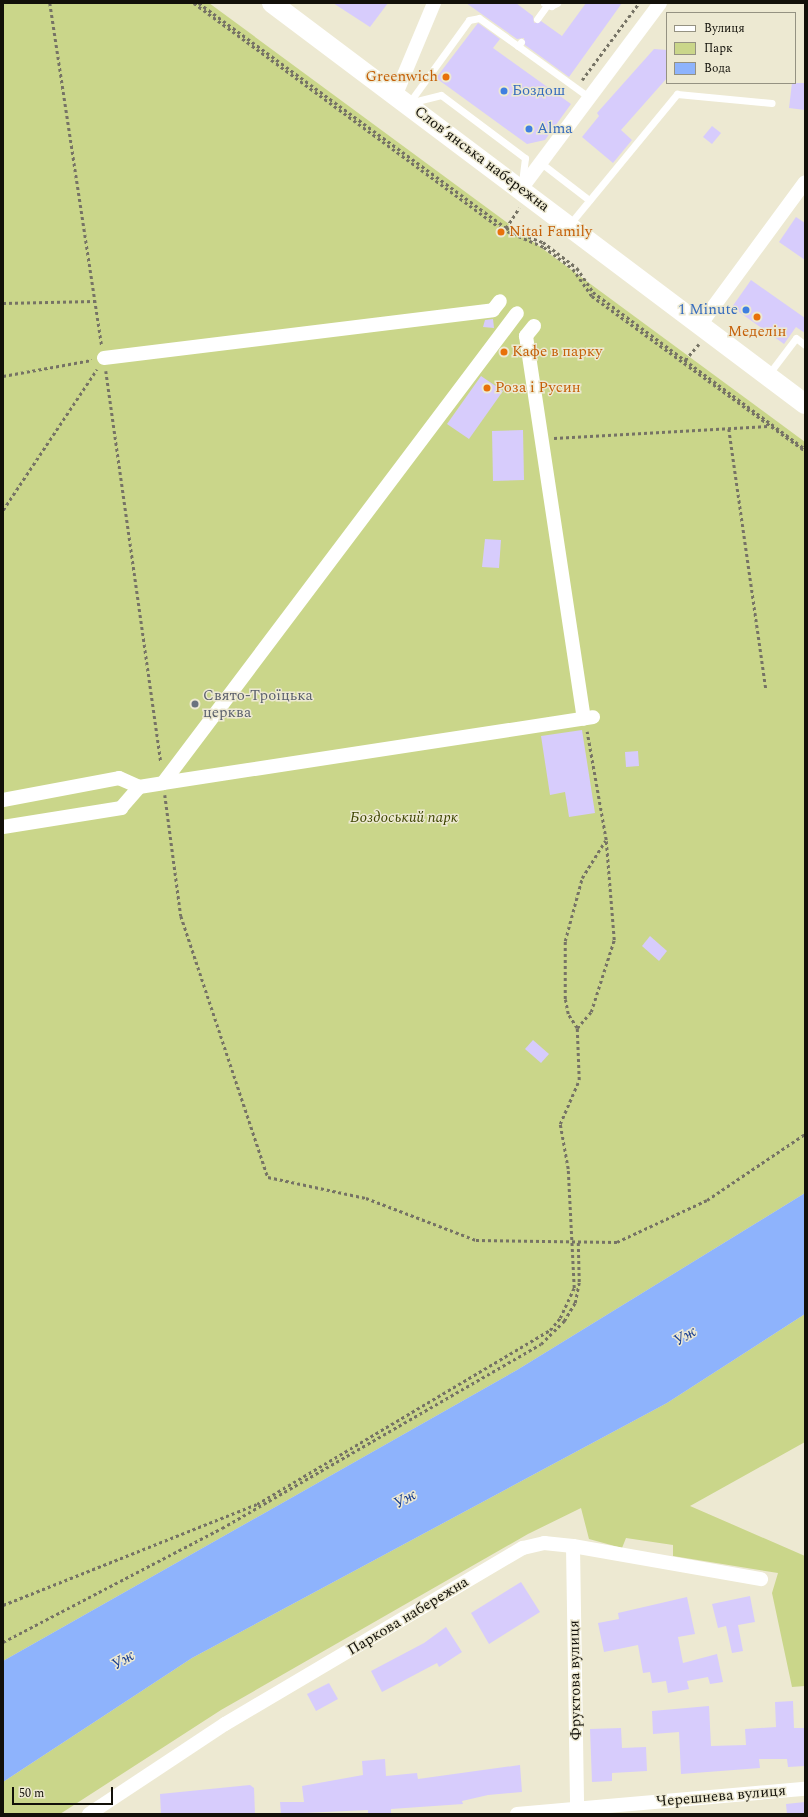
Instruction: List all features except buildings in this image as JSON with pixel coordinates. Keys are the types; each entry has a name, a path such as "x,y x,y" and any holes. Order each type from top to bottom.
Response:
{"street":[{"name":"Словʼянська набережна","path":"272,3 403,98 569,225 700,334 767,376 805,404"},
{"path":"403,98 434,3"},
{"path":"525,192 541,163 660,3"},
{"path":"700,334 805,182"},
{"path":"104,358 493,310 500,301"},
{"path":"164,783 517,313"},
{"path":"3,800 119,778 139,787 589,718 526,336 534,326"},
{"path":"3,827 121,808 139,787"},
{"name":"Паркова набережна","path":"89,1814 225,1724 523,1548 544,1543 573,1546 761,1579"},
{"name":"Фруктова вулиця","path":"573,1546 577,1811"},
{"name":"Черешнева вулиця","path":"517,1814 577,1811 805,1789"}],"lane":[{"path":"538,19 546,4 557,3"},
{"path":"403,98 469,20 479,18 519,44 590,98"},
{"path":"569,225 588,200 677,94 772,103"},
{"path":"403,98 441,95 524,158 525,192"},
{"path":"541,163 588,200"},
{"path":"767,376 796,338 805,345"}],"path":[{"path":"50,3 104,358 164,783 181,916 268,1177 366,1198 476,1240 573,1239 617,1242 707,1200 805,1134"},
{"path":"194,3 502,229 544,247 573,269 592,296 805,450"},
{"path":"199,3 506,228 543,242 577,268 593,292 772,426"},
{"path":"576,88 639,3"},
{"path":"506,228 525,192"},
{"path":"3,303 95,301"},
{"path":"685,360 700,334"},
{"path":"3,376 104,358"},
{"path":"3,510 104,358"},
{"path":"542,439 772,426"},
{"path":"729,428 766,689"},
{"path":"577,1028 591,1012 614,940 606,840 589,718"},
{"path":"3,1604 257,1504 550,1330 574,1288 573,1239 568,1169 560,1124 579,1080 577,1028 568,1014 565,999 569,919 582,878 606,840"},
{"path":"3,1642 222,1528 541,1344 564,1322 575,1303 579,1282 578,1240"}],"green space":[{"name":"Боздоський парк","path":"3,3 209,3 805,442 805,1193 517,1370 3,1661"},
{"path":"805,1314 805,1442 690,1506 805,1556 805,1686 792,1687 772,1593 778,1573 673,1556 673,1545 626,1538 622,1548 589,1539 581,1508 528,1534 221,1710 60,1814 3,1814 3,1782 192,1658 667,1403"}],"water":[{"name":"Уж","path":"805,1193 805,1314 667,1403 192,1658 3,1782 3,1661 517,1370"}],"place":[{"name":"Greenwich","path":"446,77"},
{"name":"Боздош","path":"504,91"},
{"name":"Alma","path":"529,129"},
{"name":"Nitai Family","path":"501,232"},
{"name":"1 Minute","path":"746,310"},
{"name":"Меделін","path":"757,317"},
{"name":"Кафе в парку","path":"504,352"},
{"name":"Роза і Русин","path":"487,388"},
{"name":"Свято-Троїцька церква","path":"195,704"}]}
